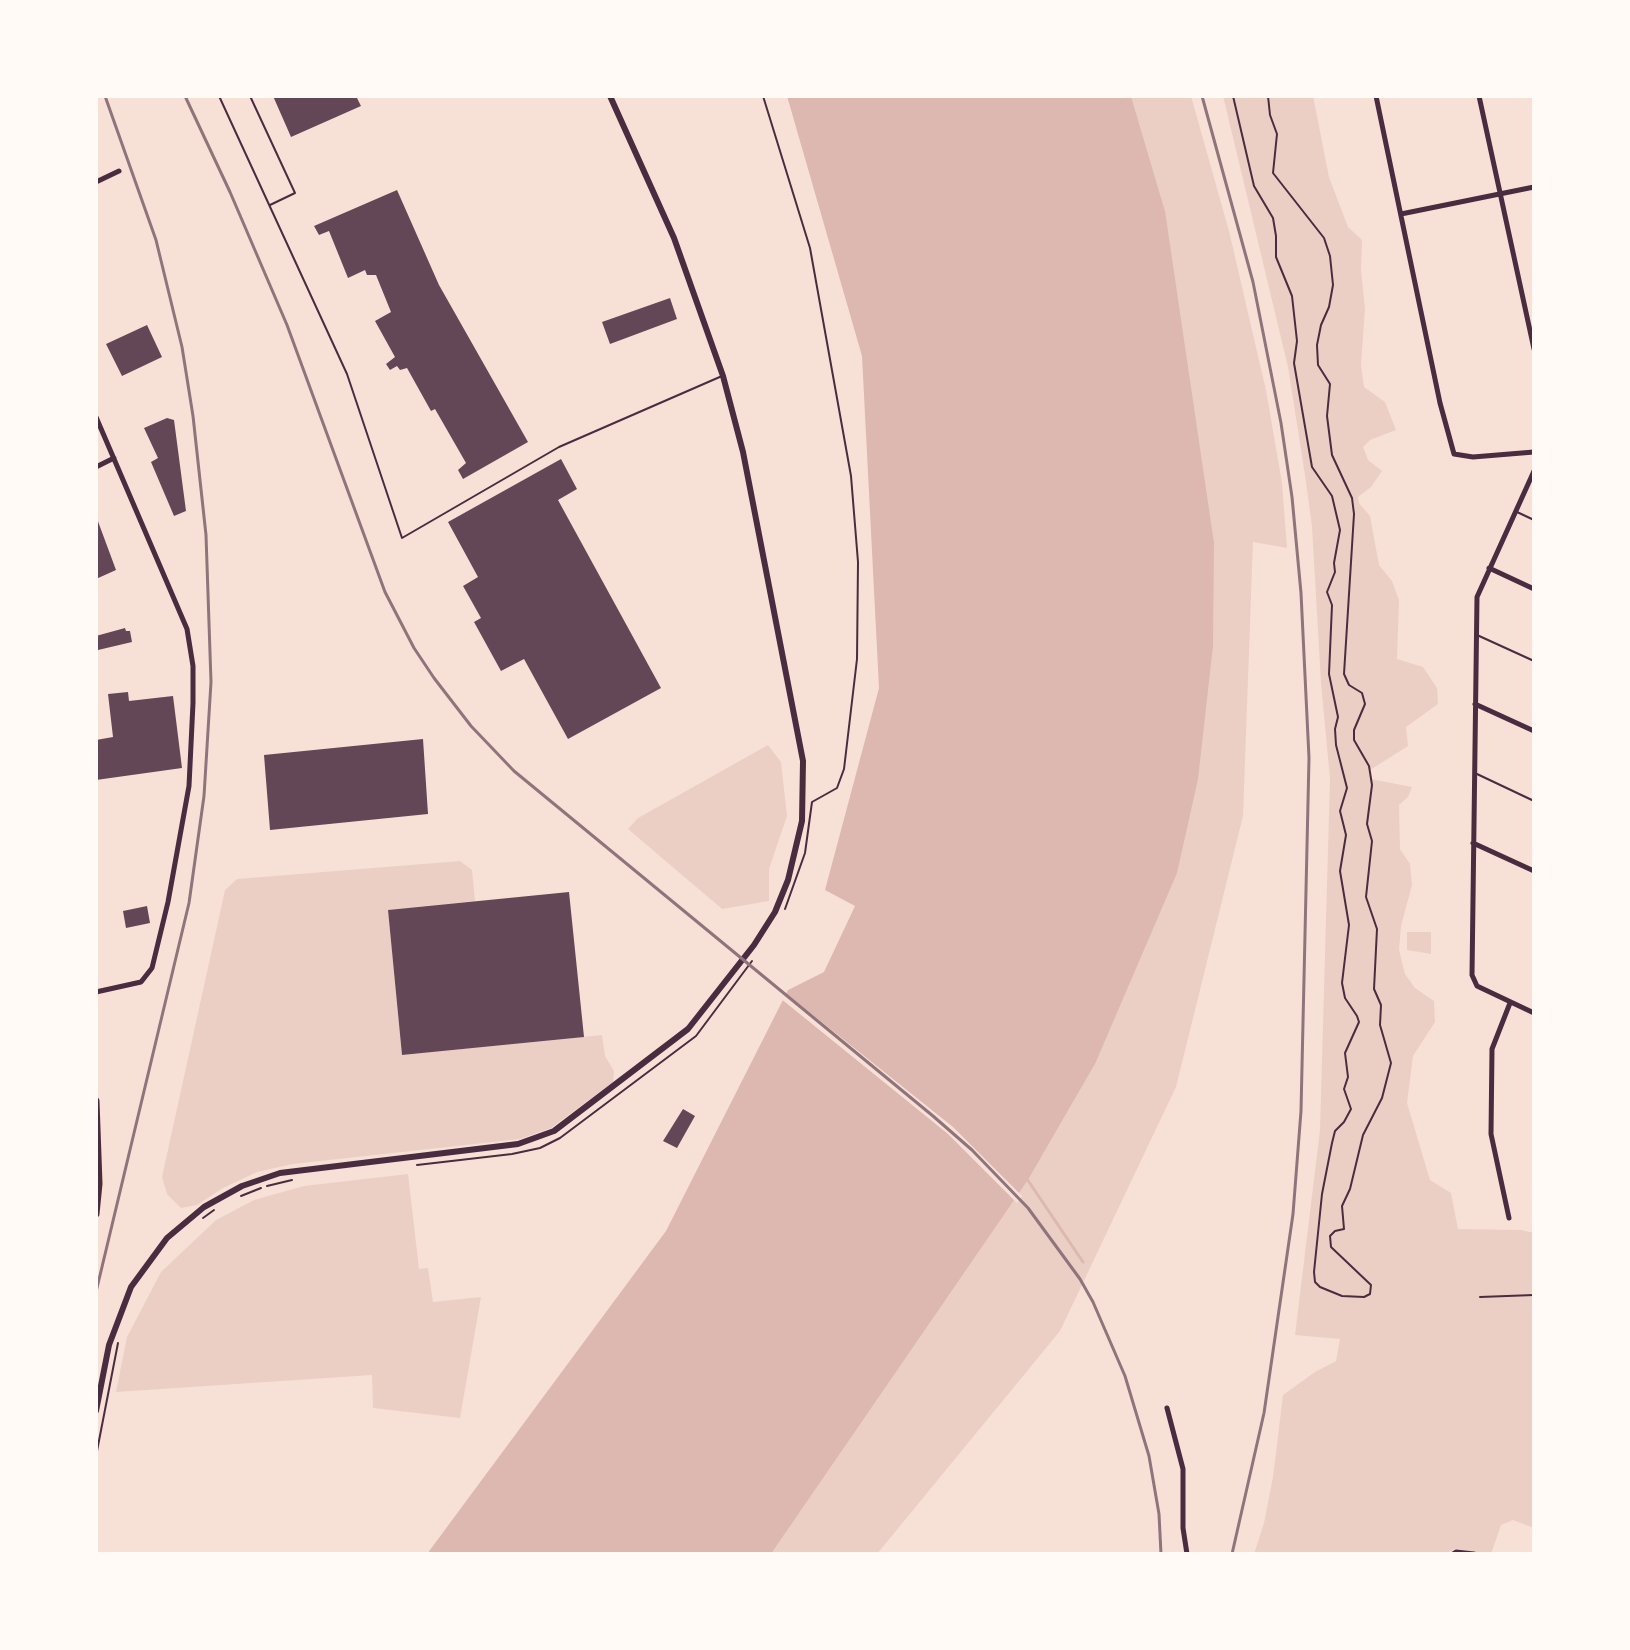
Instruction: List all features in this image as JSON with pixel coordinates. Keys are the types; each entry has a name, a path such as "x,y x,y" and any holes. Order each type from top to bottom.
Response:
{"main road":[{"path":"96,1101 99,1184 96,1214"}],"street":[{"path":"96,1411 109,1345 131,1287 167,1238 204,1207 242,1186 280,1173 518,1144 542,1137 570,1121 688,1029 710,1004 775,912 799,839 803,761 753,494 723,376 660,202 610,96"},
{"path":"1376,96 1440,403 1454,454 1473,457 1534,452"},
{"path":"1479,96 1534,349"},
{"path":"96,182 119,171"},
{"path":"1401,214 1534,187"},
{"path":"96,417 187,629 193,666 189,786 152,968 141,982 96,992"},
{"path":"96,467 114,458"},
{"path":"1534,471 1477,597 1472,975 1477,986 1534,1013"},
{"path":"1489,568 1534,589"},
{"path":"1475,704 1534,731"},
{"path":"1473,843 1534,871"},
{"path":"1509,1218 1491,1134 1492,1049 1510,1003"},
{"path":"1167,1408 1183,1469 1183,1528 1187,1554"},
{"path":"1453,1554 1474,1554"}],"lane":[{"path":"219,96 347,374 402,538 559,447 723,376"},
{"path":"250,96 295,193 269,206"},
{"path":"1515,511 1534,520"},
{"path":"1476,635 1534,661"},
{"path":"1475,773 1534,801"},
{"path":"1480,1297 1534,1295"}],"path":[{"path":"763,96 813,262 851,476 858,562 857,659 844,769 837,788 812,802 805,853 782,916"},
{"path":"1233,96 1254,186 1273,218 1276,257 1292,296 1297,341 1294,363 1312,467 1332,496 1340,530 1335,572 1327,592 1332,605 1329,674 1338,717 1336,745 1347,788 1340,811 1346,835 1340,871 1349,925 1342,983 1345,998 1359,1022 1345,1053 1348,1077 1344,1089 1351,1109 1335,1131 1332,1143 1322,1194 1314,1272 1315,1282 1320,1287 1342,1296 1364,1297 1370,1294 1371,1285 1331,1247 1330,1236 1344,1229 1342,1206 1350,1189 1363,1135 1382,1098 1391,1063 1380,1025 1381,1005 1374,989 1377,929 1366,897 1372,841 1367,824 1372,785 1369,766 1354,740 1354,730 1365,704 1362,693 1349,685 1344,674 1354,514 1352,498 1332,455 1327,416 1330,384 1318,365 1317,345 1333,285 1330,256 1324,238 1273,173 1277,134 1270,115 1268,96"},
{"path":"412,1165 512,1154 540,1148 560,1138 696,1036 756,955"},
{"path":"234,1199 295,1179"},
{"path":"199,1221 218,1208"},
{"path":"96,1456 121,1332"}],"shaded area":[{"path":"787,96 1131,96 1165,211 1214,543 1213,646 1198,779 1177,873 1095,1064 1028,1180 771,1554 427,1554 666,1231 788,990 824,972 855,906 825,890 879,688 862,356"},
{"path":"1131,96 1191,96 1229,231 1266,390 1282,483 1287,548 1253,542 1243,816 1176,1087 1060,1331 877,1554 771,1554 1028,1180 1095,1064 1165,211"},
{"path":"1223,96 1313,96 1329,177 1348,227 1362,240 1365,309 1361,365 1364,387 1385,402 1396,430 1370,440 1363,447 1368,460 1382,471 1371,487 1358,497 1370,516 1379,565 1392,581 1399,600 1397,659 1423,667 1437,688 1438,704 1406,727 1408,746 1370,770 1371,779 1412,787 1408,797 1399,805 1400,849 1410,864 1412,885 1401,926 1399,950 1405,974 1415,988 1434,1001 1435,1022 1413,1056 1407,1103 1430,1180 1451,1193 1458,1229 1534,1233 1534,1528 1513,1520 1501,1525 1491,1554 1455,1549 1444,1554 1254,1554 1273,1477 1283,1395 1336,1361 1340,1339 1295,1335 1320,1130 1330,779 1312,527 1288,367"},
{"path":"768,745 781,762 787,816 769,869 769,901 722,909 628,829 638,818"},
{"path":"460,861 472,870 475,901 388,910 402,1055 602,1035 605,1056 614,1071 613,1082 551,1128 520,1139 293,1164 257,1172 197,1205 181,1208 167,1194 162,1177 225,890 237,879"},
{"path":"1407,932 1431,932 1431,954 1407,950"},
{"path":"408,1174 419,1269 428,1268 433,1302 481,1297 460,1418 373,1408 372,1375 116,1392 127,1337 161,1272 216,1220 254,1200 304,1186"}],"pier":[{"path":"783,991 953,1127 1022,1196 1017,1203 948,1134 780,998"}],"building":[{"path":"273,96 356,96 361,106 291,137"},
{"path":"397,190 439,285 528,442 463,479 458,470 466,463 435,409 431,411 407,368 400,370 397,366 390,370 386,364 395,357 375,321 391,312 376,275 367,275 365,270 348,278 329,231 319,235 314,226"},
{"path":"670,298 677,319 610,344 602,322"},
{"path":"147,325 162,357 122,376 106,344"},
{"path":"167,418 174,420 186,511 174,516 151,462 158,458 144,428"},
{"path":"561,459 577,489 558,500 661,688 568,739 524,659 501,671 474,622 481,618 463,586 478,577 448,522"},
{"path":"96,516 116,570 96,579"},
{"path":"125,628 130,631 132,642 98,650 96,636"},
{"path":"128,692 129,701 173,696 182,768 96,780 96,740 113,737 108,694"},
{"path":"423,739 428,814 270,830 264,755"},
{"path":"569,892 584,1037 402,1055 388,910"},
{"path":"147,906 150,923 126,928 123,911"},
{"path":"683,1109 695,1116 677,1148 663,1141"}],"waterway":[{"path":"1027,1179 1083,1262"}],"railway":[{"path":"96,1292 189,903 204,796 211,682 206,535 182,347 156,240 105,96"},
{"path":"185,96 287,325 385,592 414,648 434,678 471,726 514,771 933,1116 972,1150 1028,1208 1080,1279 1125,1376 1149,1456 1159,1514 1161,1554"},
{"path":"1202,96 1253,282 1281,423 1301,593 1309,758 1301,1111 1293,1214 1264,1413 1232,1554"}]}
